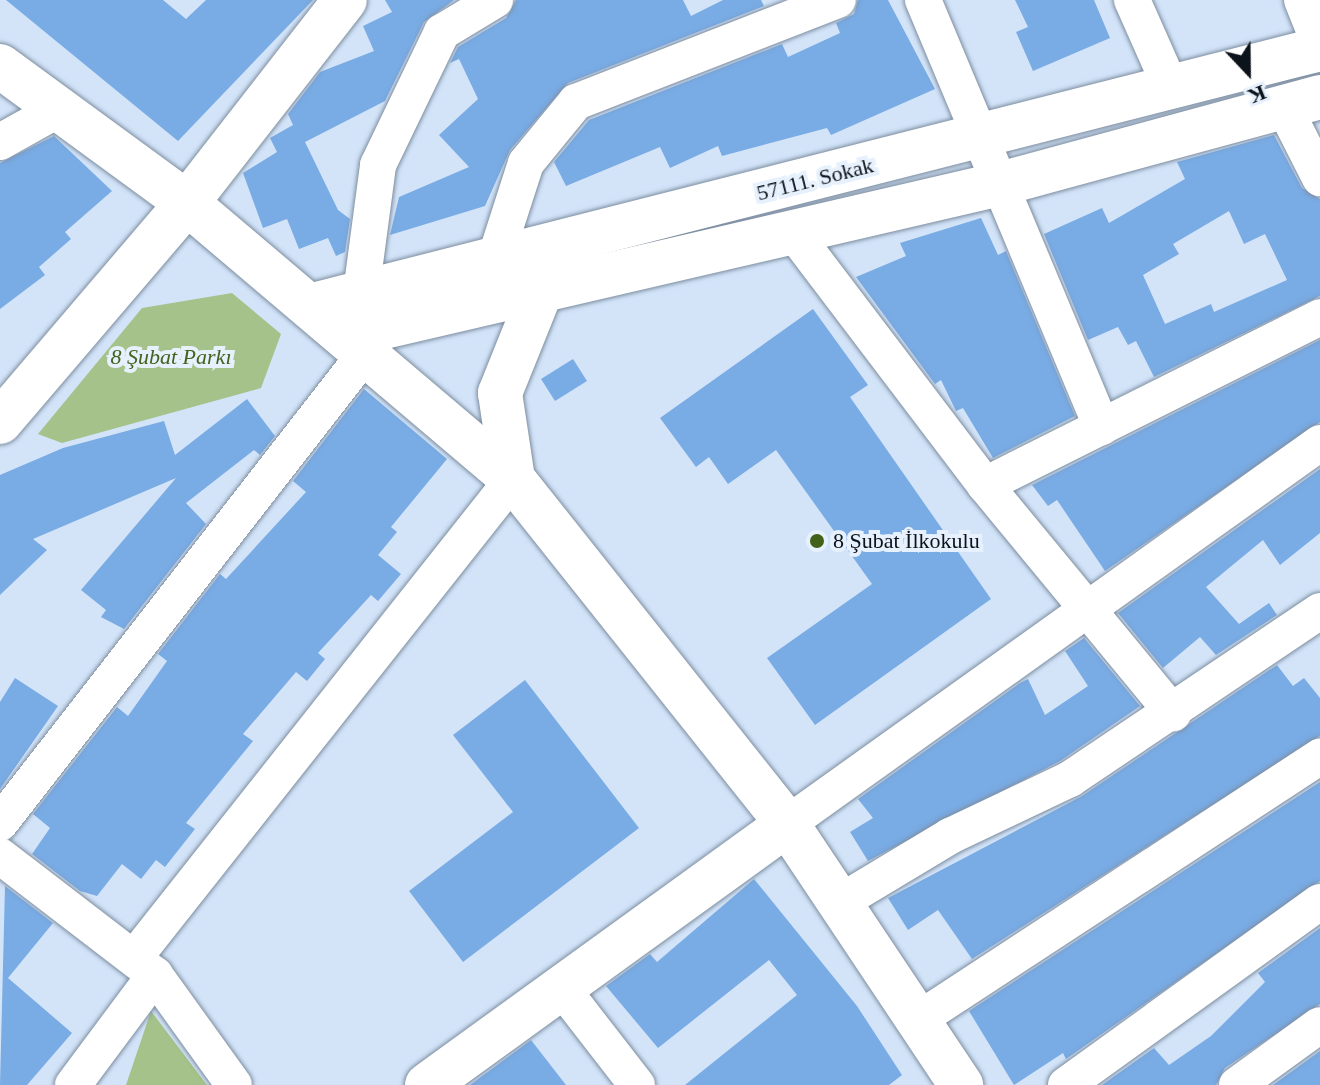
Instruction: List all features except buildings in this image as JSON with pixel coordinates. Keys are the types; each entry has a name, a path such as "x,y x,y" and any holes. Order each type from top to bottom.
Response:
{"main road":[{"path":"3,408 187,203 345,0"},
{"name":"57111. Sokak","path":"309,306 981,138 1320,47"},
{"path":"0,66 54,112 187,203 513,479 787,824 837,904 961,1085"},
{"path":"355,345 541,291 1000,184 1302,102"},
{"path":"513,479 500,393 541,291"},
{"path":"427,1085 564,991 787,824"}],"street":[{"path":"361,293 378,165 442,32 495,0"},
{"path":"495,259 526,163 576,102 838,0"},
{"path":"923,0 1102,427"},
{"path":"1132,0 1171,88"},
{"path":"1302,0 1320,47"},
{"path":"1302,102 1320,178"},
{"path":"0,142 54,112"},
{"path":"793,232 985,485 1173,713"},
{"path":"985,485 1320,317"},
{"path":"0,823 355,345"},
{"path":"787,824 1084,606 1320,443"},
{"path":"73,1085 145,966 513,479"},
{"path":"837,904 950,836 1070,779 1173,713 1320,611"},
{"path":"916,1021 1320,757"},
{"path":"0,857 145,966 234,1085"},
{"path":"1066,1085 1320,902"},
{"path":"564,991 637,1085"},
{"path":"1237,1085 1320,1025"}],"green space":[{"name":"8 Şubat Parkı","path":"232,293 281,334 261,388 62,443 38,434 142,308"},
{"path":"151,1011 207,1085 126,1085"}],"place":[{"name":"8 Şubat İlkokulu","path":"817,541"}]}
